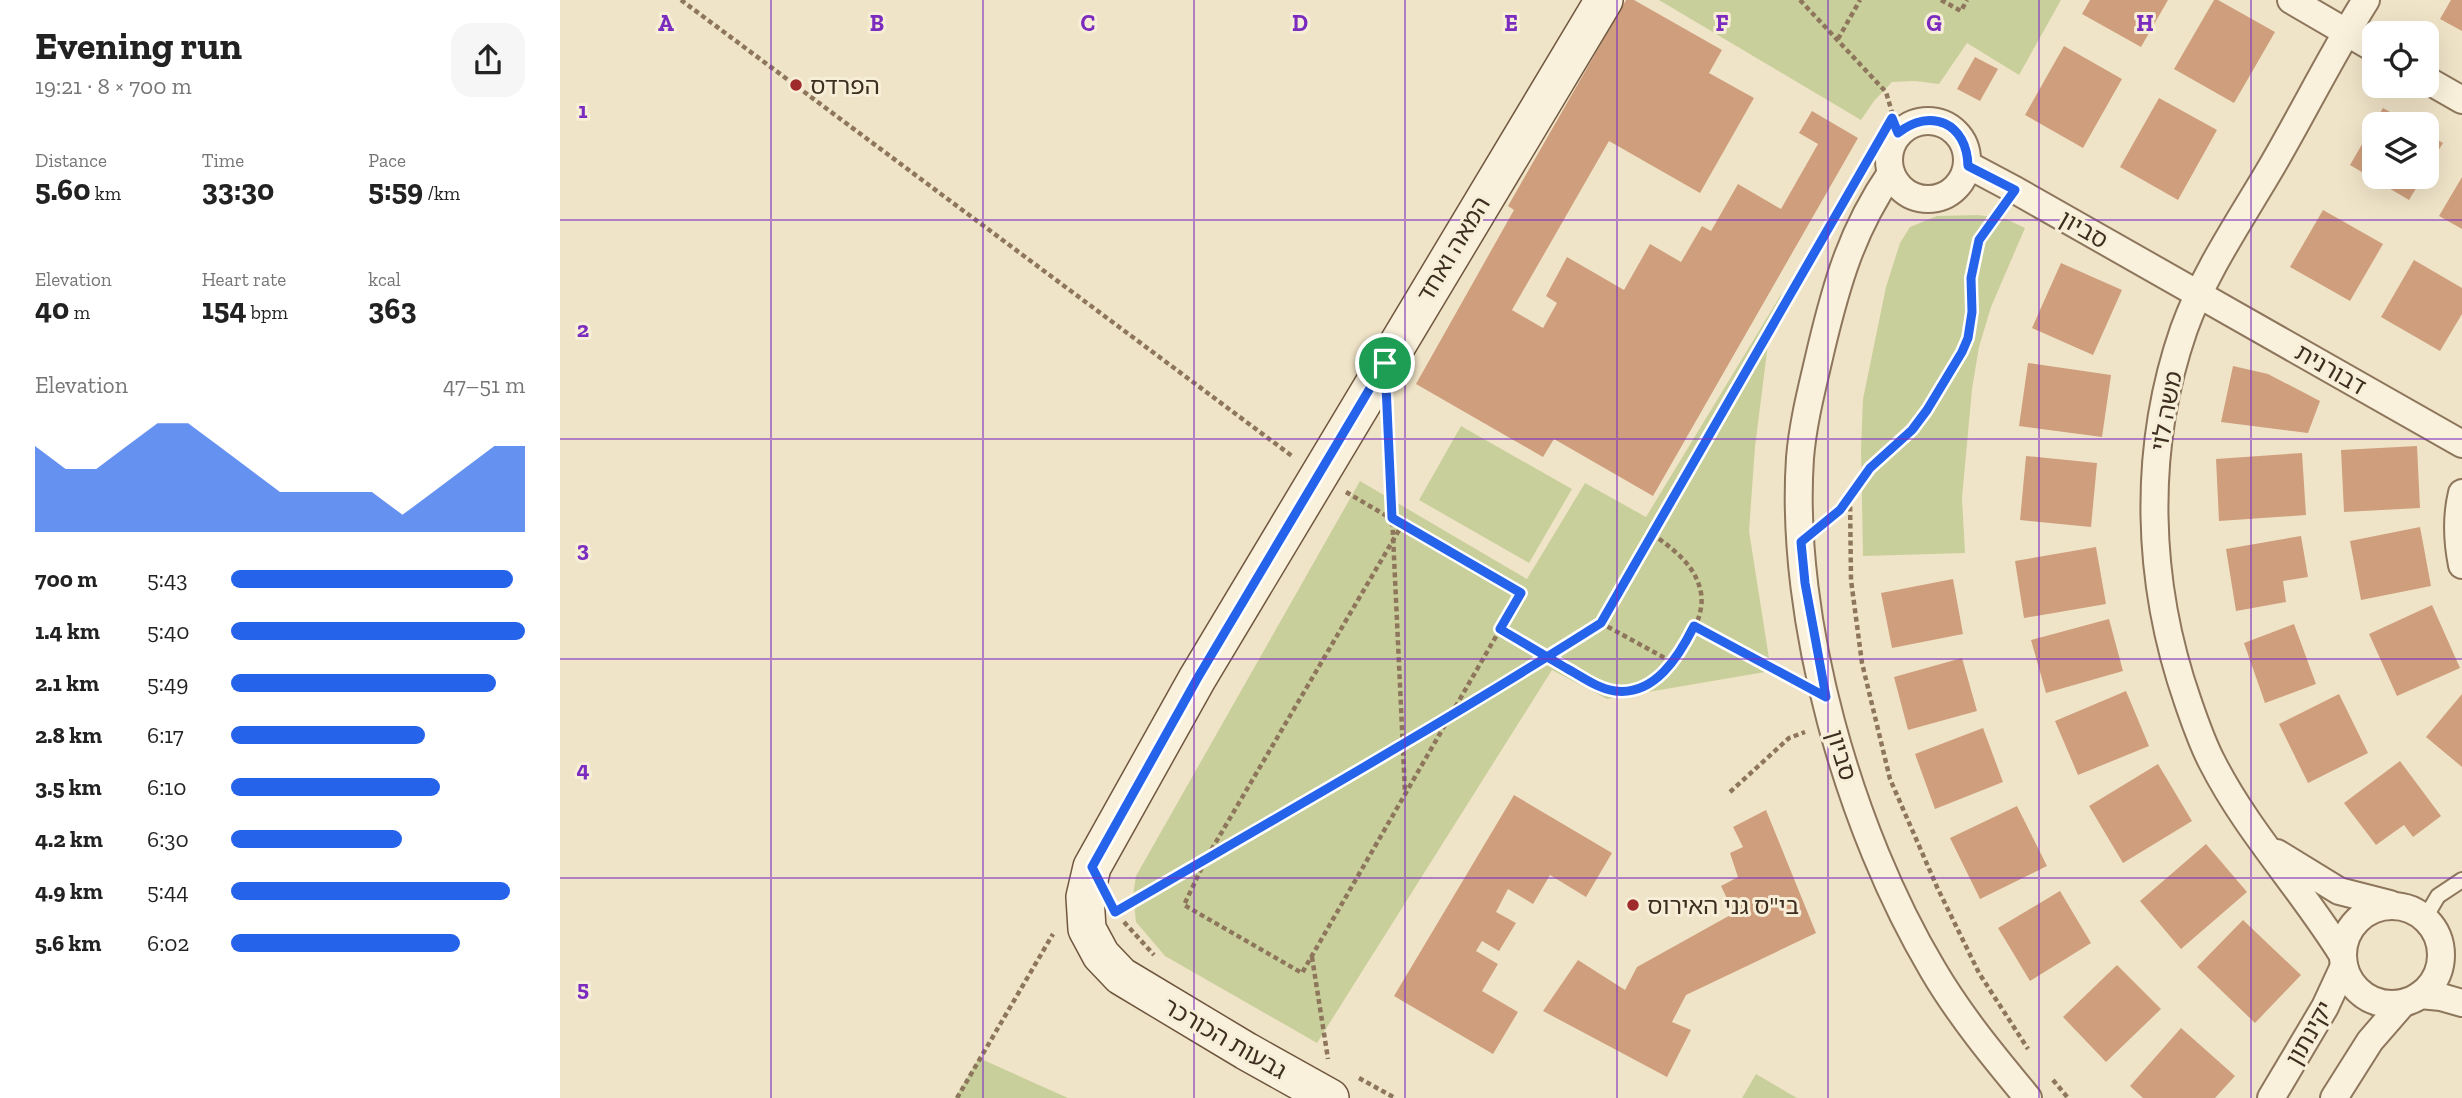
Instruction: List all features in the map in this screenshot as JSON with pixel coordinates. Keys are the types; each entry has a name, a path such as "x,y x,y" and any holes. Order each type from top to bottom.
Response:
{"street":[{"name":"המאה ואחד","path":"1121,976 1101,955 1087,929 1085,897 1092,867 1197,679 1604,0"},
{"path":"2291,0 2362,42"},
{"name":"משה לוי","path":"2343,960 2232,800 2210,758 2174,660 2162,608 2155,549 2154,492 2159,426 2185,328 2218,256 2366,0"},
{"path":"2439,87 2462,100"},
{"path":"1922,120 1943,122 1955,129 1963,140 1968,152 1968,166 1955,189 1935,199 1921,199 1908,194 1898,185 1891,173 1890,152 1895,125 1909,125 1922,120"},
{"name":"סביון","path":"1968,166 2200,294"},
{"name":"סביון","path":"1891,173 1870,204 1853,240 1832,303 1811,394 1800,457 1801,542 1805,583 1829,709 1879,866 1933,970 1958,1008 2028,1098"},
{"name":"דבורנית","path":"2200,294 2462,444"},
{"path":"2462,494 2457,540 2462,565"},
{"name":"משה לוי","path":"2265,846 2339,891 2399,906"},
{"path":"2334,1098 2370,1041 2412,999 2430,986 2441,961 2441,948 2435,932 2425,918 2413,910 2399,906 2382,906 2360,918 2345,937 2343,960 2350,981 2366,997 2388,1004 2412,999 2462,1003"},
{"path":"2441,948 2462,970"},
{"name":"יקינתון","path":"2271,1098 2325,1007 2343,960"},
{"name":"גבעות הכורכר","path":"1121,976 1245,1051 1330,1098"}],"lane":[{"path":"2425,918 2438,896 2462,880"}],"path":[{"path":"681,0 1318,475 1521,593 1302,973 1184,905 1206,859 1402,525"},
{"path":"1800,0 1886,93 1895,125 1871,153"},
{"path":"1838,39 1860,0"},
{"path":"1941,0 1961,11 1967,0"},
{"path":"1801,542 1840,510 1870,468 1912,430 1927,410 1968,338 1972,312 1971,278 1979,240 2015,190"},
{"path":"1115,912 1601,623 1823,236"},
{"path":"1387,415 1405,794"},
{"path":"1850,498 1851,580 1862,663 1890,779 1937,887 1979,973 2029,1050"},
{"path":"1500,629 1595,685 1615,691 1648,684 1682,649 1701,612 1702,596 1697,579 1680,555 1651,533"},
{"path":"1601,623 1672,662"},
{"path":"1694,626 1829,709 1789,738 1730,792"},
{"path":"957,1098 1058,924"},
{"path":"1312,956 1328,1061"},
{"path":"2052,1079 2068,1098"}],"green space":[{"path":"1659,0 2061,0 2019,75 1967,43 1939,84 1892,82 1861,120"},
{"path":"1978,215 2006,219 2025,228 1991,307 1979,347 1972,389 1962,498 1965,553 1863,556 1863,399 1886,287 1900,243 1910,227 1937,216"},
{"path":"1782,293 1768,344 1755,447 1749,531 1771,671 1607,699 1552,670 1317,1043 1165,956 1136,922 1133,895 1136,876 1360,481 1527,579 1585,483 1646,517"},
{"path":"1461,426 1572,489 1529,563 1419,500"},
{"path":"979,1058 1068,1098 955,1098"},
{"path":"1756,1074 1797,1098 1742,1098"}],"building":[{"path":"1626,0 1634,0 1722,50 1709,73 1754,98 1700,193 1609,141 1512,310 1543,328 1557,303 1546,296 1567,257 1624,290 1650,244 1681,262 1702,226 1711,231 1738,184 1781,209 1818,144 1799,133 1812,111 1858,138 1653,496 1554,439 1543,457 1416,384 1514,210 1508,206"},
{"path":"2090,0 2168,0 2141,47 2082,14"},
{"path":"2214,0 2275,32 2234,103 2174,69"},
{"path":"2451,0 2462,0 2462,31 2440,19"},
{"path":"2064,46 2122,79 2083,148 2025,115"},
{"path":"1975,57 1998,69 1980,101 1957,89"},
{"path":"2159,98 2217,130 2178,200 2120,167"},
{"path":"2362,144 2362,172 2350,165"},
{"path":"2462,177 2462,229 2439,216"},
{"path":"2390,189 2416,189 2409,200"},
{"path":"2323,210 2383,244 2350,301 2290,267"},
{"path":"2414,260 2462,288 2462,314 2440,351 2381,317"},
{"path":"2061,263 2122,290 2093,355 2032,328"},
{"path":"2028,363 2111,375 2102,437 2019,426"},
{"path":"2233,366 2268,374 2320,401 2308,433 2221,422"},
{"path":"2417,446 2420,508 2344,512 2341,450"},
{"path":"2302,453 2306,515 2219,521 2216,459"},
{"path":"2026,456 2097,463 2091,527 2020,520"},
{"path":"2420,527 2431,586 2361,600 2350,541"},
{"path":"2301,536 2308,577 2283,581 2286,602 2236,611 2226,549"},
{"path":"2096,547 2106,604 2024,618 2015,561"},
{"path":"1953,579 1963,634 1892,648 1881,593"},
{"path":"2432,605 2460,668 2397,696 2369,634"},
{"path":"2109,619 2123,671 2046,693 2031,640"},
{"path":"2294,624 2316,684 2265,703 2244,643"},
{"path":"1962,658 1977,711 1908,730 1894,677"},
{"path":"2126,691 2149,746 2078,775 2055,721"},
{"path":"2339,694 2368,753 2308,783 2279,724"},
{"path":"2462,694 2462,767 2426,737"},
{"path":"1983,728 2003,782 1935,809 1915,754"},
{"path":"2400,761 2441,816 2413,837 2404,825 2376,845 2344,803"},
{"path":"2158,764 2192,821 2123,863 2089,806"},
{"path":"1514,795 1612,853 1586,897 1550,875 1533,904 1508,889 1496,912 1516,923 1499,951 1482,941 1476,951 1498,964 1482,991 1518,1012 1493,1054 1394,996"},
{"path":"2017,806 2047,866 1980,899 1950,838"},
{"path":"1766,810 1816,933 1686,995 1672,1022 1691,1030 1667,1077 1543,1011 1578,960 1625,990 1637,967 1734,913 1721,886 1738,877 1730,853 1743,847 1733,827"},
{"path":"2206,844 2247,892 2181,949 2140,901"},
{"path":"2060,891 2091,943 2030,981 1998,928"},
{"path":"2243,920 2301,975 2255,1023 2197,967"},
{"path":"2117,965 2161,1009 2106,1062 2063,1017"},
{"path":"2181,1028 2235,1076 2215,1098 2143,1098 2130,1086"}],"place":[{"name":"הפרדס","path":"796,85"},
{"name":"בי\"ס גני האירוס","path":"1633,905"}],"route":[{"path":"1385,363 1197,679 1092,867 1115,912 1403,743 1547,657 1601,623 1892,118 1898,133 1922,120 1943,122 1955,129 1968,152 1968,166 2015,190 1979,240 1971,278 1972,312 1968,338 1927,410 1912,430 1870,468 1840,510 1801,542 1805,583 1826,697 1694,626 1667,669 1648,684 1615,691 1595,685 1547,657 1500,629 1521,593 1392,518 1385,363"}]}
